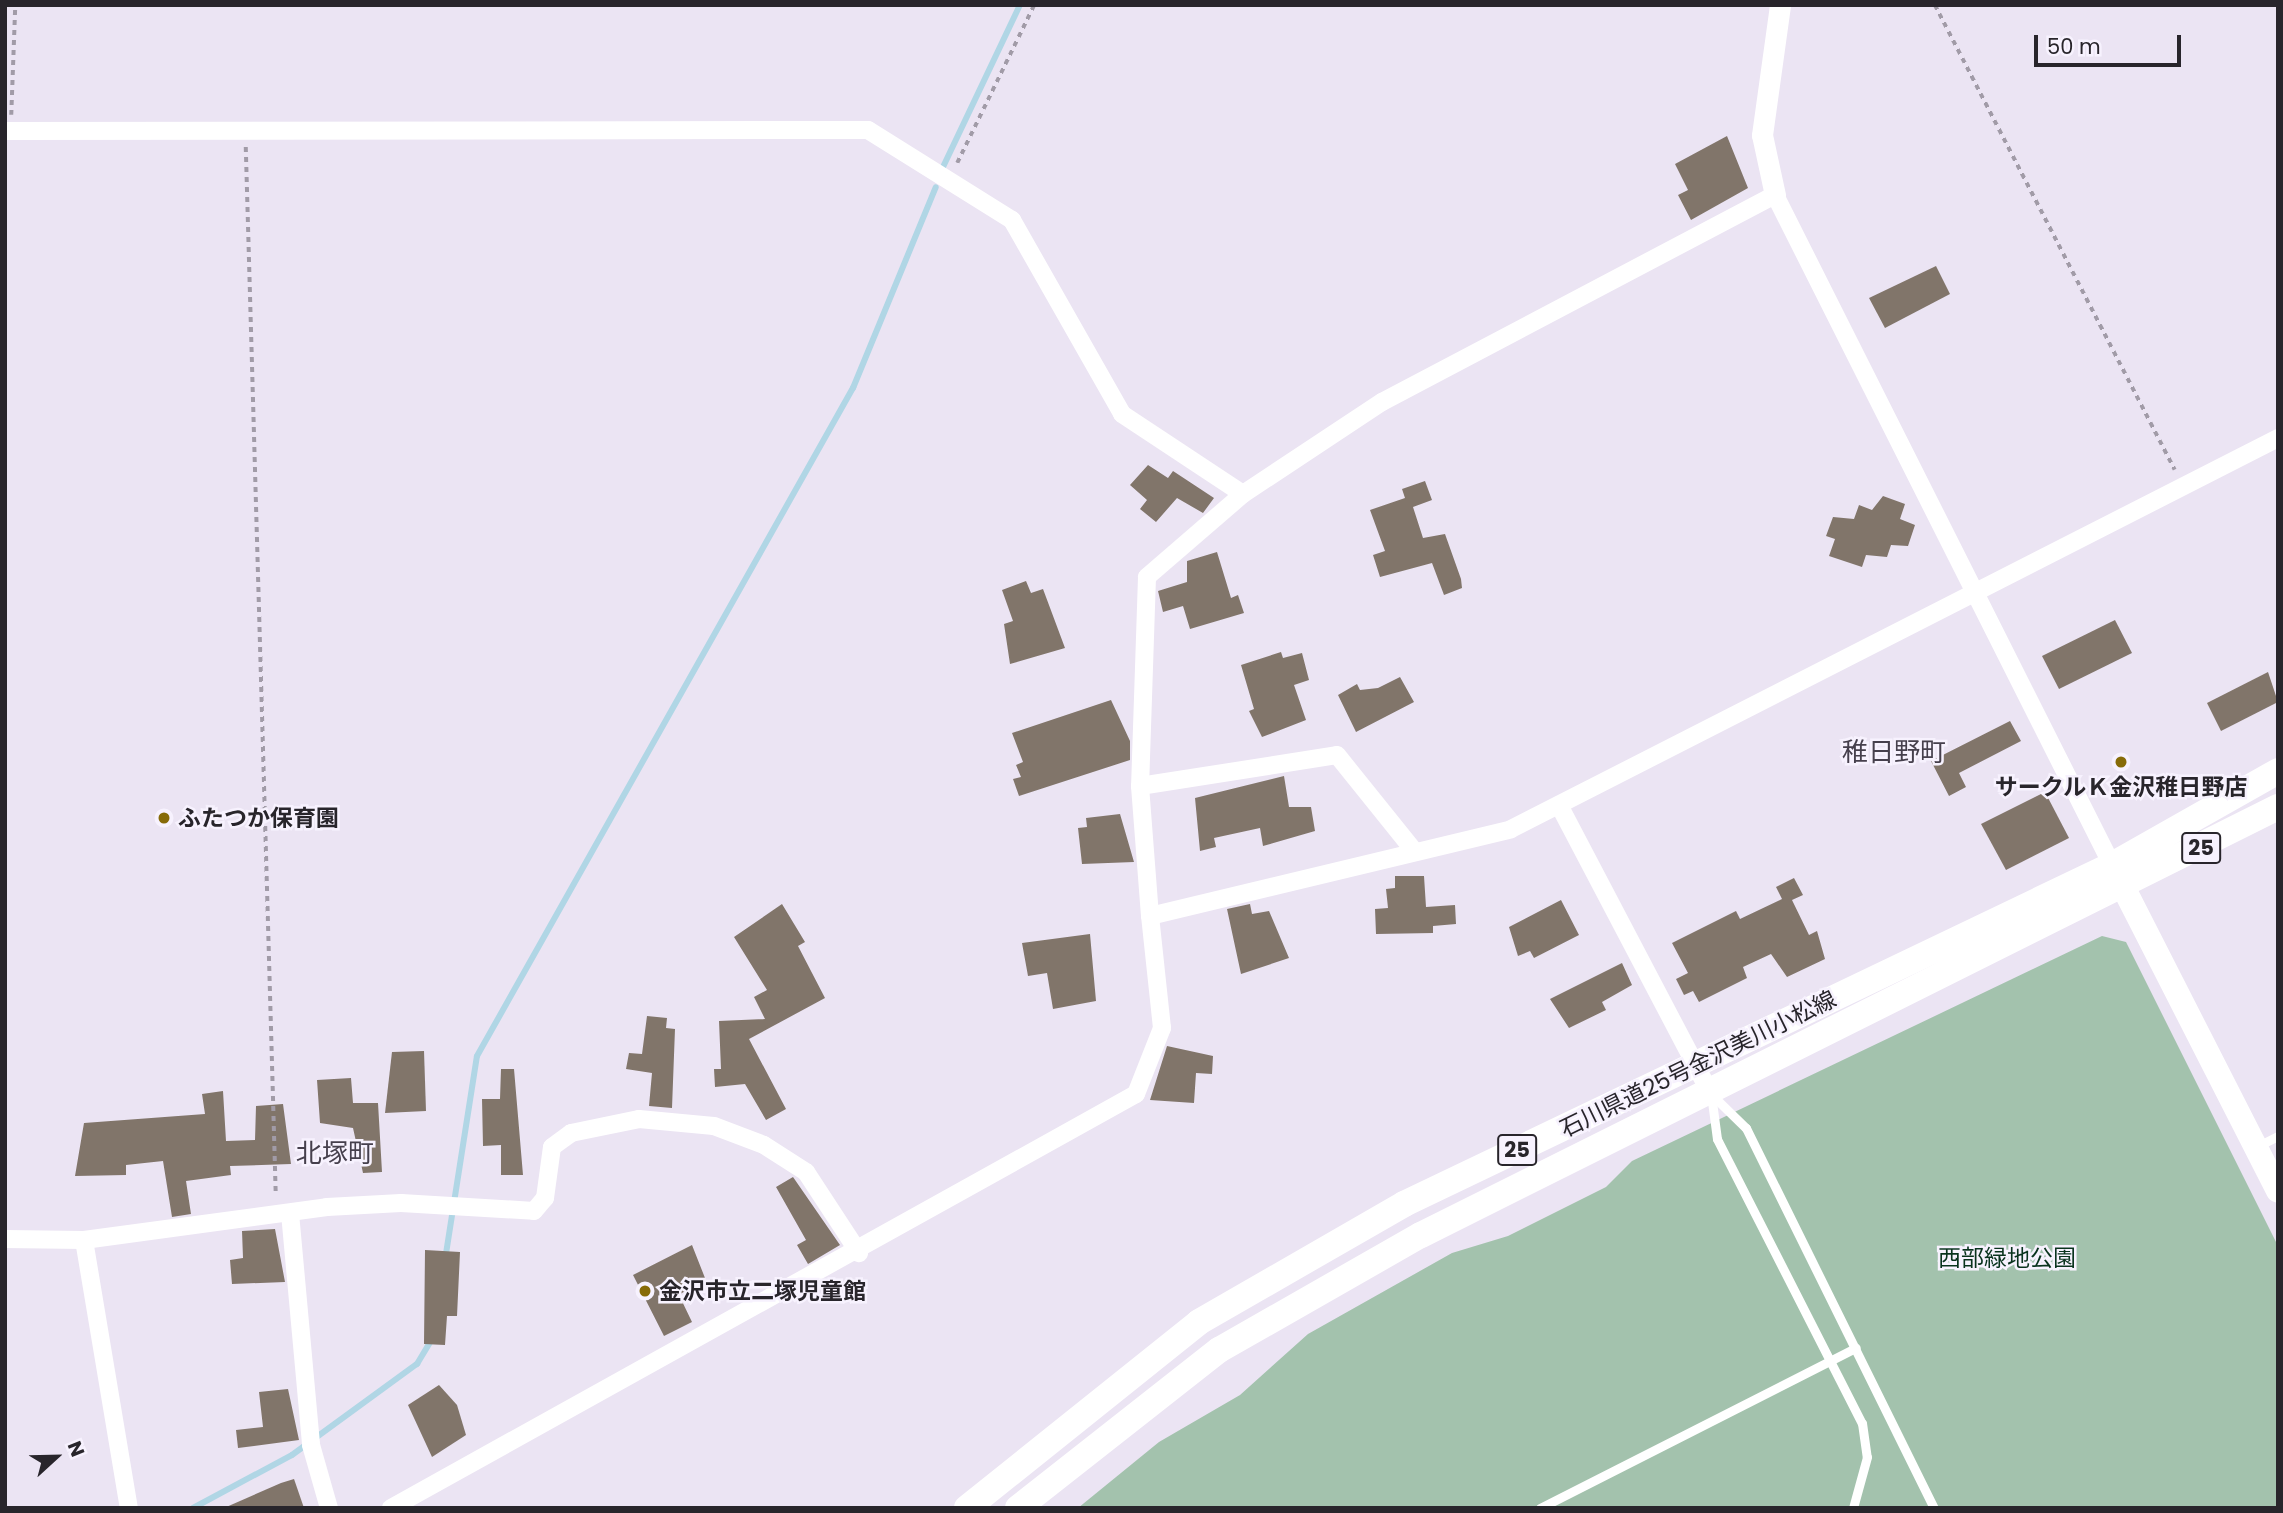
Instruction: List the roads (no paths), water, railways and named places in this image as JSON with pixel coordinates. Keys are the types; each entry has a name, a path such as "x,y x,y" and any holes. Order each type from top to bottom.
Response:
{"main road":[{"name":"石川県道25号金沢美川小松線","path":"1018,1508 1219,1350 1421,1235 1711,1094 2117,876 2278,771"},
{"name":"石川県道25号金沢美川小松線","path":"967,1508 1199,1322 1404,1204 1697,1063 2278,807"},
{"path":"2117,876 2254,1147 2275,1178"}],"street":[{"path":"1780,5 1762,135 1775,195 1973,597 2117,876"},
{"path":"8,131 244,128 868,130 1012,220 1122,414 1243,494"},
{"path":"391,1508 859,1253 1136,1094 1162,1028 1140,786 1147,577 1243,494 1382,402 1775,195"},
{"path":"1150,916 1511,829 1973,597 2278,438"},
{"path":"1140,786 1337,755 1415,852"},
{"path":"1559,805 1711,1094"},
{"path":"5,1239 85,1240 282,1214 401,1203 534,1211 545,1198 552,1147 571,1133 639,1119 715,1126 764,1145 806,1172 859,1253"},
{"path":"282,1214 311,1445 329,1508"},
{"path":"85,1240 129,1508"}],"lane":[{"path":"1711,1094 1746,1128 1934,1508"},
{"path":"1711,1094 1717,1139 1862,1423 1867,1457 1853,1508"},
{"path":"2254,1147 2278,1136"},
{"path":"1540,1508 1856,1348"}],"waterway":[{"path":"943,167 1020,5"},
{"path":"445,1260 477,1056 853,388 936,187"},
{"path":"193,1508 292,1455 417,1364 432,1339"}],"place":[{"name":"サークルＫ金沢稚日野店","path":"2121,762"},
{"name":"ふたつか保育園","path":"164,818"},
{"name":"金沢市立二塚児童館","path":"645,1291"}],"district":[{"name":"稚日野町","path":"1894,753"},
{"name":"北塚町","path":"335,1154"}],"park label":[{"name":"西部緑地公園","path":"2007,1258"}]}
